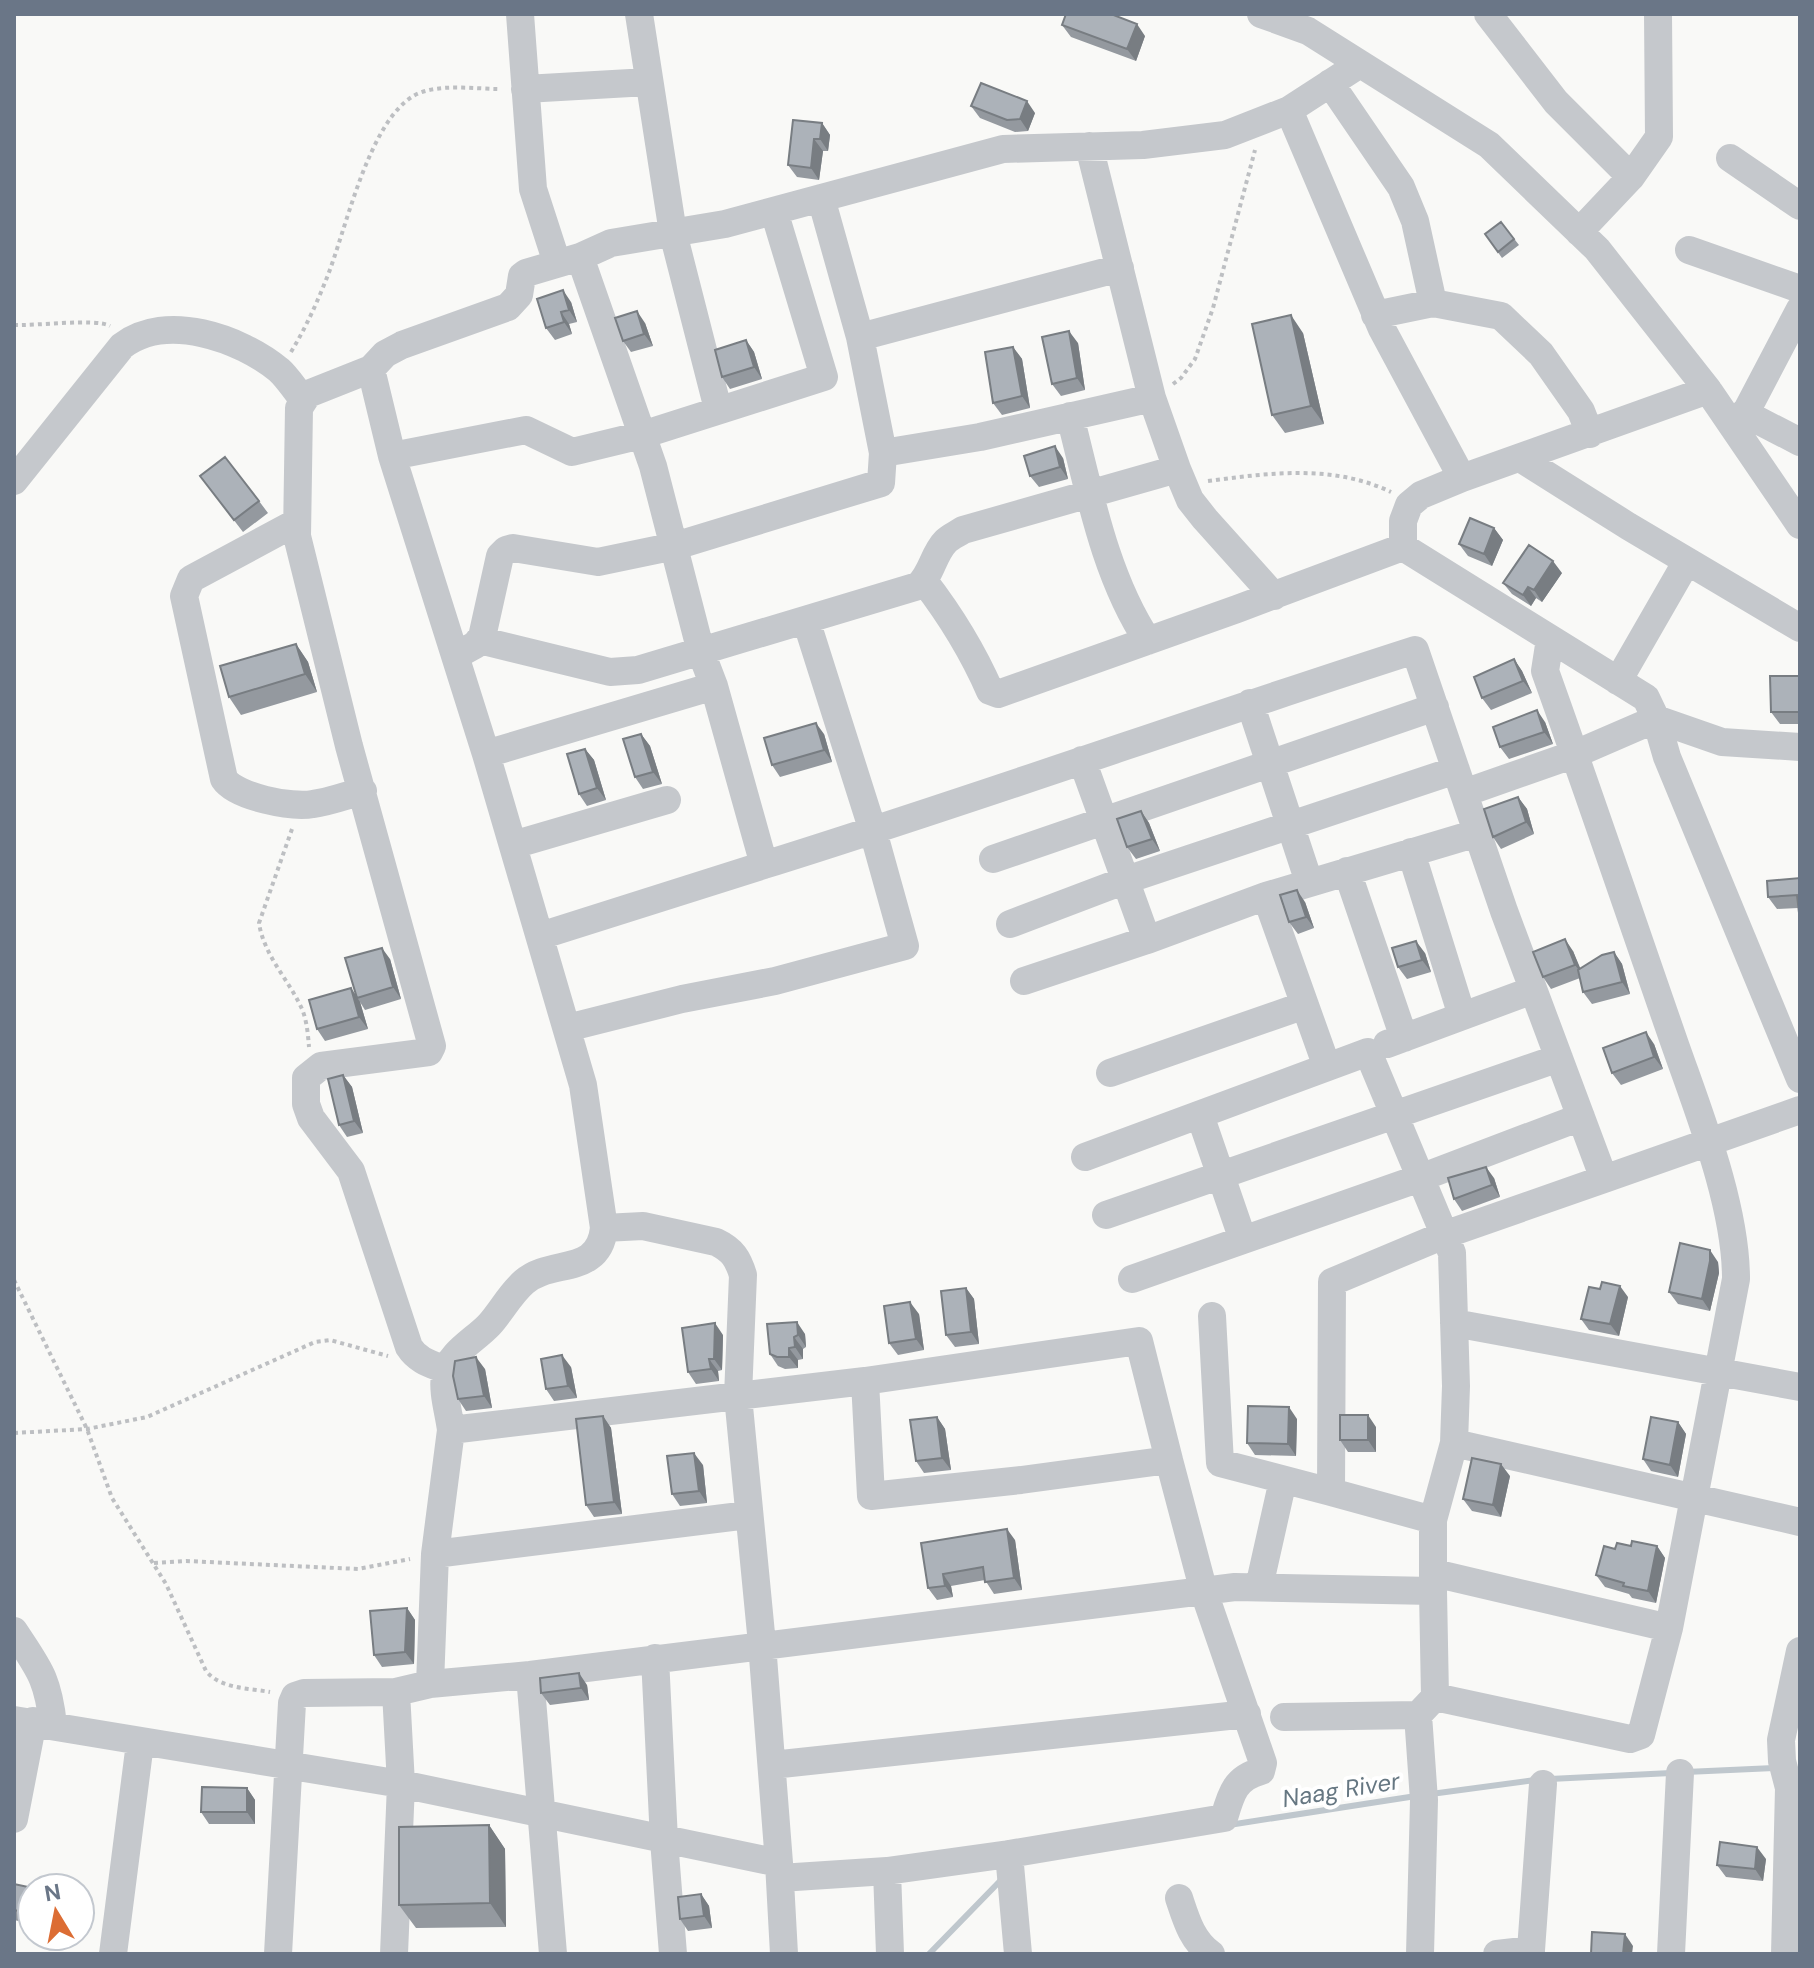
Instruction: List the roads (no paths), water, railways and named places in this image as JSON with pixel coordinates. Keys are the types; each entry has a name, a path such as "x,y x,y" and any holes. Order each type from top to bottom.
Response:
{"street":[{"path":"520,14 533,189 568,260 642,435 675,546 701,652 714,686 764,865"},
{"path":"639,14 673,233 718,409"},
{"path":"1261,14 1308,31 1489,145 1597,249 1708,390 1740,422 1800,525"},
{"path":"1488,14 1556,102 1631,177"},
{"path":"1579,232 1631,177 1659,137 1658,14"},
{"path":"446,1370 415,1356 409,1347 351,1171 311,1118 306,1104 306,1078 321,1066 429,1052 432,1046 297,536 299,408 303,399 308,394 371,369 385,354 402,345 508,307 519,295 522,276 611,243 725,224 1003,149 1143,145 1225,135 1289,110 1360,64"},
{"path":"525,89 648,82"},
{"path":"1330,83 1401,187 1415,221 1433,303"},
{"path":"1289,110 1375,315 1462,478"},
{"path":"1089,146 1152,398 1180,476 1190,500 1274,596"},
{"path":"1730,158 1800,206"},
{"path":"455,656 479,640 500,556 506,550 513,548 598,562 675,546 881,483 883,453 860,337 821,198"},
{"path":"392,456 526,430 572,452 642,435 824,377 774,211"},
{"path":"1689,250 1800,289"},
{"path":"860,337 1120,268"},
{"path":"1375,315 1433,303 1501,316 1541,354 1581,411 1590,434"},
{"path":"1740,422 1800,309"},
{"path":"14,481 134,337 188,331 217,337 253,352 281,372 303,399"},
{"path":"371,369 392,456 486,754 583,1085 604,1228 597,1250 587,1259 524,1281 489,1325 454,1356 446,1370 444,1378 451,1430 435,1554 430,1684"},
{"path":"1403,547 1403,521 1409,505 1421,495 1708,390"},
{"path":"883,453 980,437 1152,398"},
{"path":"1070,416 1090,495 1121,594 1148,641"},
{"path":"1740,422 1800,442"},
{"path":"1520,458 1800,628"},
{"path":"479,640 610,672 638,670 913,586 946,541 963,530 1090,495 1180,476"},
{"path":"297,522 191,579 184,596 224,779 237,791 287,804 312,805 363,791"},
{"path":"913,586 961,632 993,693 998,694 1403,547"},
{"path":"1403,547 1646,698 1667,757 1800,1079"},
{"path":"1618,681 1687,561"},
{"path":"567,1028 682,999 775,981 905,946 873,831 806,620"},
{"path":"1284,1717 1427,1706 1630,1739 1641,1735 1645,1726 1669,1628 1692,1496 1719,1372 1736,1279 1736,1254 1708,1142 1545,671 1550,639"},
{"path":"540,936 873,831 1415,650 1533,990 1604,1179"},
{"path":"638,670 648,705"},
{"path":"486,754 714,686"},
{"path":"1250,703 1309,882"},
{"path":"993,859 1435,707"},
{"path":"1010,924 1126,880 1291,825 1575,754 1656,719 1722,742 1800,747"},
{"path":"1082,760 1147,940"},
{"path":"513,845 667,800"},
{"path":"1024,981 1266,896 1477,833"},
{"path":"1411,852 1462,1016"},
{"path":"1347,871 1404,1038"},
{"path":"1266,896 1327,1067"},
{"path":"1085,1157 1533,990"},
{"path":"1110,1073 1305,1005"},
{"path":"1368,1052 1452,1253 1456,1386 1454,1443 1433,1520 1433,1582 1422,1771 1420,1954"},
{"path":"1106,1215 1559,1058"},
{"path":"1331,1492 1332,1282 1444,1235 1800,1110"},
{"path":"1200,1115 1243,1240"},
{"path":"1132,1279 1420,1178 1581,1117"},
{"path":"604,1228 657,1228 716,1242 727,1247 738,1258 743,1275 738,1396 772,1765 784,1954"},
{"path":"1212,1316 1220,1463 1433,1520"},
{"path":"1454,1323 1800,1387"},
{"path":"33,1722 140,1743 401,1784 664,1840 779,1870 887,1871 1224,1818 1237,1782 1261,1771 1263,1767 1204,1592 1139,1341 865,1381 451,1430"},
{"path":"865,1381 871,1496 1169,1460"},
{"path":"1454,1443 1800,1522"},
{"path":"1259,1587 1283,1480"},
{"path":"435,1554 748,1515"},
{"path":"278,1954 292,1703 295,1696 304,1693 396,1692 430,1684 530,1675 1235,1587 1433,1582 1669,1628"},
{"path":"14,1631 44,1677 50,1699 33,1722 14,1819"},
{"path":"1785,1954 1789,1788 1782,1751 1800,1651"},
{"path":"655,1658 673,1954"},
{"path":"530,1675 553,1954"},
{"path":"394,1954 401,1784 396,1692"},
{"path":"772,1765 1247,1714"},
{"path":"113,1954 140,1743"},
{"path":"1671,1954 1680,1773"},
{"path":"1497,1954 1531,1952 1543,1784"},
{"path":"1009,1854 1018,1954"},
{"path":"887,1871 890,1954"},
{"path":"1179,1898 1199,1946 1211,1954"}],"waterway":[{"name":"Naag River","path":"1686,1772 1774,1768"},
{"name":"Naag River","path":"1550,1779 1671,1773"},
{"name":"Naag River","path":"1431,1794 1535,1780"},
{"name":"Naag River","path":"1229,1825 1416,1796"},
{"name":"Naag River","path":"929,1954 1002,1879"}]}
